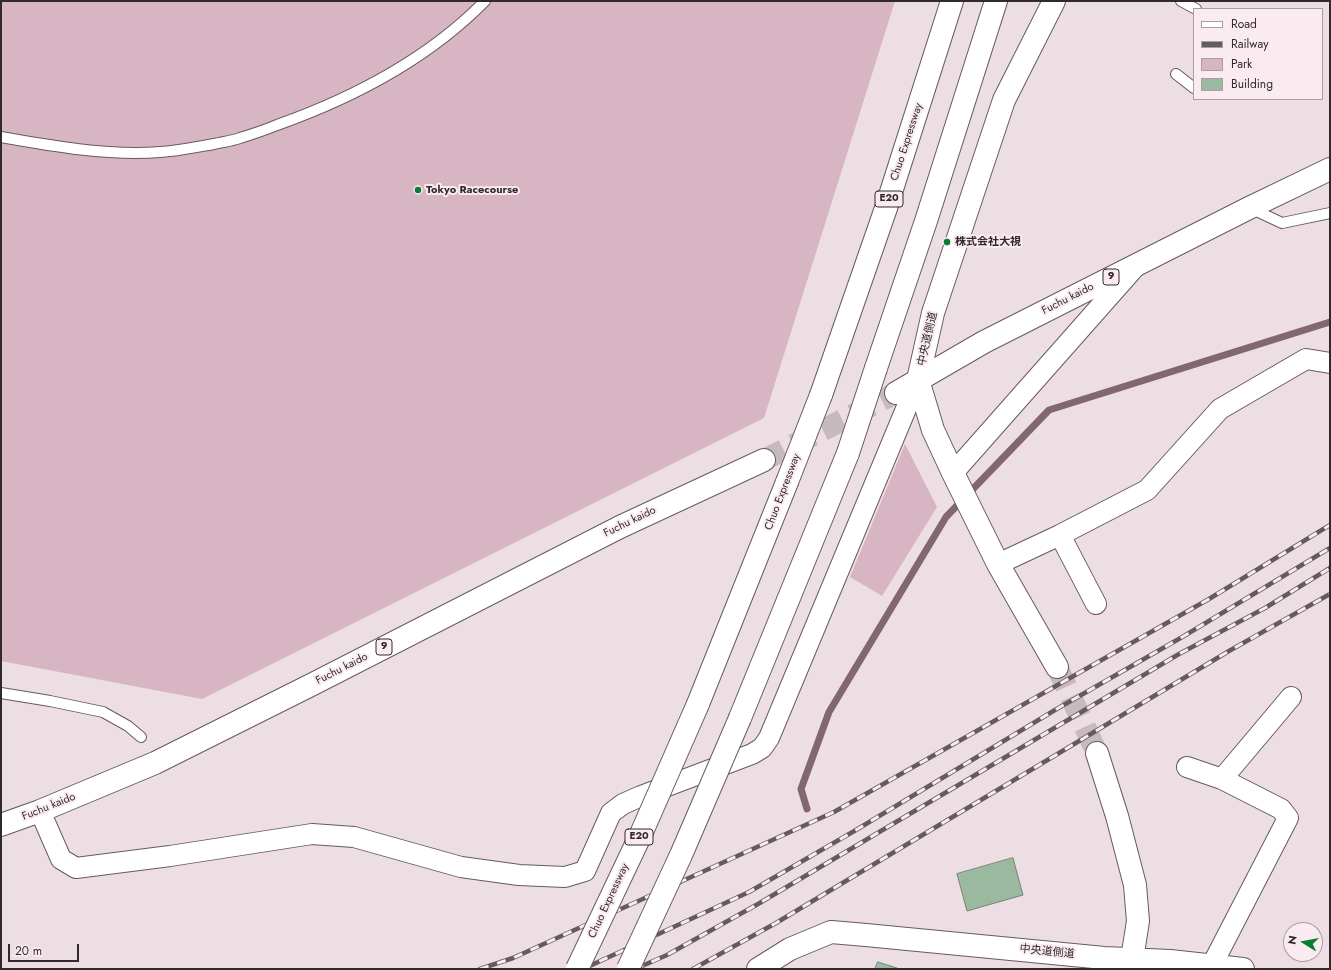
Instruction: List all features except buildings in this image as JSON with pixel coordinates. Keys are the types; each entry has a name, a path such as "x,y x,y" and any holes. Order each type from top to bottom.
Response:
{"main road":[{"name":"Chuo Expressway","path":"577,969 641,834 698,704 821,395 886,208 952,1"},
{"path":"628,969 681,855 740,718 848,453 926,221 996,1"},
{"name":"中央道側道","path":"1054,1 1004,100 934,313 918,380 933,430 953,472 998,564 1057,667"},
{"name":"Fuchu kaido","path":"896,393 984,342 1138,263 1330,169"},
{"name":"Fuchu kaido","path":"1,825 40,811 156,764 620,527 764,460"},
{"path":"1097,753 1117,816 1135,885 1138,921 1132,959"},
{"name":"中央道側道","path":"758,969 790,949 831,932 866,934 1103,964 1132,959 1170,961 1243,969"}],"street":[{"path":"953,472 1138,263"},
{"path":"998,564 1060,535 1147,490 1220,409 1306,359 1330,363"},
{"path":"40,811 61,859 76,868 170,856 312,834 354,837 461,867 520,875 565,877 585,871 611,813 623,804 752,754 762,748 769,738 918,380"},
{"path":"1060,535 1096,604"},
{"path":"1222,779 1291,697"},
{"path":"1187,766 1222,779 1281,809 1288,818 1212,965"}],"lane":[{"path":"1,137 41,144 125,153 160,152 239,139 305,115 365,88 411,61 450,33 485,1"},
{"path":"1181,1 1194,8"},
{"path":"1176,74 1193,87"},
{"path":"1249,208 1282,223 1330,213"},
{"path":"1,693 103,712 128,726 141,737"}],"green space":[{"name":"Tokyo Racecourse","path":"1,1 895,1 764,418 202,699 1,661"},
{"path":"905,444 937,507 882,596 850,577"}],"waterway":[{"path":"807,809 801,789 829,712 946,517 1049,410 1330,322"}],"tunnel":[{"path":"764,460 896,393"},
{"path":"1057,667 1097,753"}],"railway":[{"path":"480,969 513,958 834,812 1209,599 1330,525"},
{"path":"583,969 749,892 856,830 1055,710 1184,636 1330,548"},
{"path":"635,969 667,955 758,904 1179,654 1265,608 1330,568"},
{"path":"693,969 776,923 1229,651 1330,594"}],"place":[{"name":"Tokyo Racecourse","path":"418,190"},
{"name":"株式会社大視","path":"947,242"}]}
